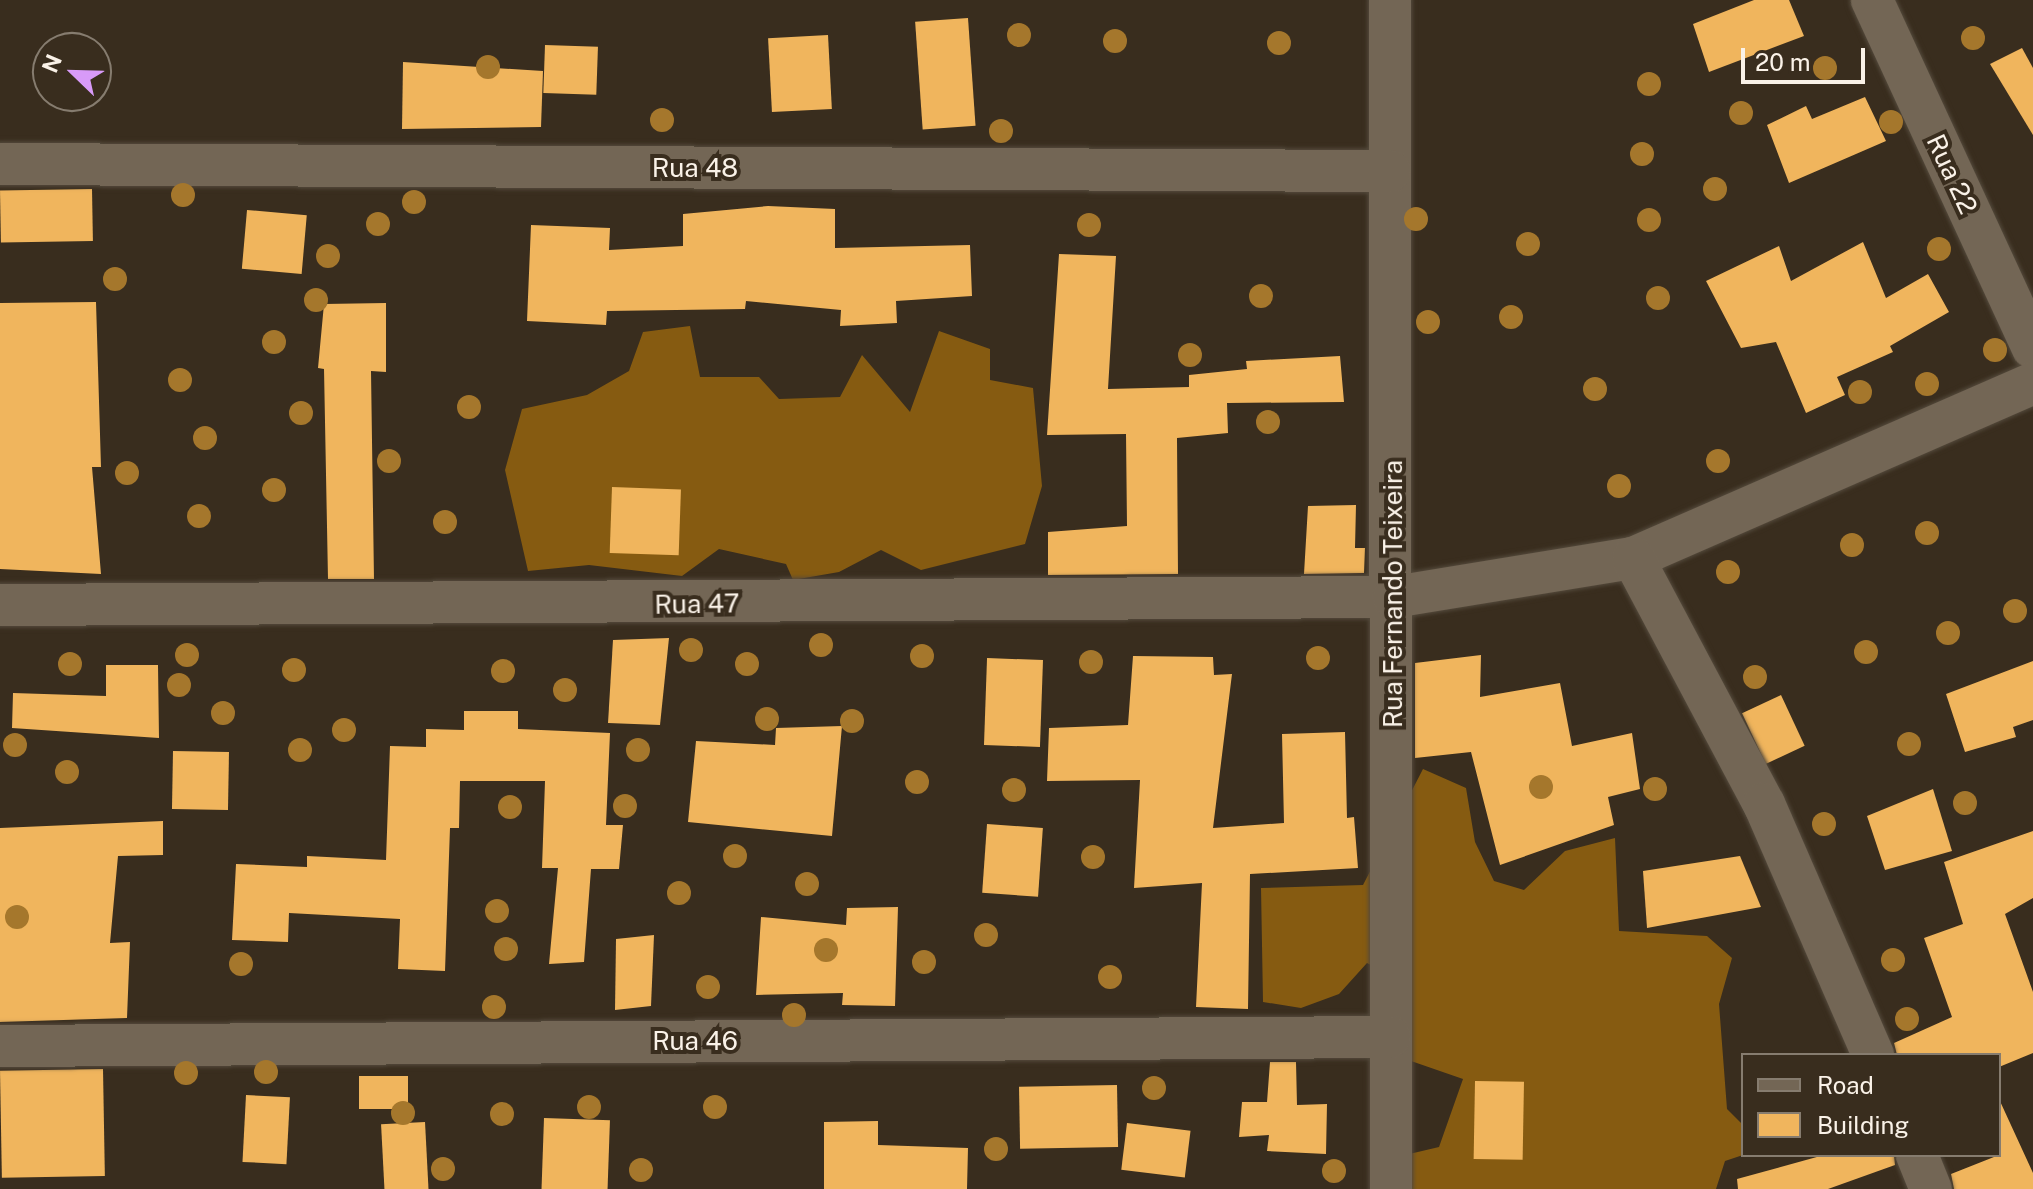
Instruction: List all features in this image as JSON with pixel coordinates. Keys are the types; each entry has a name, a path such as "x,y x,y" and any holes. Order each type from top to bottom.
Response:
{"street":[{"name":"Rua Fernando Teixeira","path":"1390,0 1394,597 1391,1189"},
{"name":"Rua 22","path":"1872,0 2033,348"},
{"name":"Rua 48","path":"0,164 1390,171"},
{"name":"Rua 47","path":"0,605 1394,597 1633,558 2033,383"},
{"path":"1633,558 1764,804 1872,1053"},
{"name":"Rua 46","path":"0,1046 1390,1037"},
{"path":"1918,1157 1931,1189"}],"shaded area":[{"path":"690,326 700,377 759,377 779,399 840,397 862,355 910,412 939,331 990,349 990,380 1033,388 1042,486 1025,544 921,570 881,550 839,572 793,580 786,564 719,549 682,576 589,565 528,571 505,470 522,409 587,395 629,371 643,332"},
{"path":"1423,769 1466,788 1475,842 1494,881 1524,890 1565,851 1615,838 1619,931 1707,936 1732,958 1719,1004 1727,1109 1741,1123 1741,1156 1725,1161 1716,1189 1409,1189 1405,1155 1439,1147 1463,1079 1411,1061 1397,979 1367,963 1339,994 1301,1008 1263,1002 1261,888 1363,885"}],"building":[{"path":"1754,0 1789,0 1804,36 1709,72 1693,24"},
{"path":"968,18 976,126 923,129 915,22"},
{"path":"828,35 832,109 772,112 768,38"},
{"path":"545,45 598,47 596,95 543,93"},
{"path":"2022,48 2033,68 2033,135 1990,64"},
{"path":"403,62 543,71 541,127 402,129"},
{"path":"1865,97 1886,141 1789,183 1767,125 1806,106 1812,119"},
{"path":"92,189 93,241 1,243 0,191"},
{"path":"768,206 835,209 835,248 970,245 972,296 896,301 897,323 840,326 841,310 746,301 745,309 607,311 606,325 527,321 531,225 610,228 609,250 683,246 683,214"},
{"path":"247,210 307,215 302,274 242,269"},
{"path":"1863,242 1886,298 1928,274 1949,312 1890,346 1893,352 1837,377 1845,395 1806,413 1776,342 1741,348 1706,281 1779,246 1791,281"},
{"path":"1059,254 1116,256 1108,389 1189,387 1189,375 1247,369 1246,361 1340,356 1344,402 1227,403 1228,433 1177,438 1178,574 1048,575 1048,532 1127,526 1126,434 1047,435"},
{"path":"96,302 101,467 92,467 101,574 0,569 0,303"},
{"path":"386,303 386,372 371,371 374,579 328,579 324,369 318,368 324,304"},
{"path":"612,487 681,489 679,555 610,553"},
{"path":"1356,505 1355,548 1365,548 1364,573 1304,574 1308,506"},
{"path":"669,638 660,725 608,723 613,640"},
{"path":"1481,655 1480,697 1560,683 1572,746 1632,733 1640,789 1608,797 1614,825 1500,865 1471,752 1415,758 1415,663"},
{"path":"1133,656 1213,657 1214,675 1232,674 1213,828 1284,823 1282,734 1345,732 1347,818 1354,817 1358,868 1250,874 1248,1009 1196,1007 1202,883 1134,888 1140,780 1047,781 1049,728 1128,725"},
{"path":"987,658 1043,660 1040,747 984,745"},
{"path":"2033,661 2033,720 2013,727 2016,737 1965,752 1946,694"},
{"path":"106,665 158,665 159,738 12,728 13,693 106,696"},
{"path":"1781,695 1805,746 1766,764 1742,713"},
{"path":"464,711 518,711 518,729 610,733 606,825 623,825 619,869 591,869 584,962 549,964 558,868 542,868 545,781 460,781 459,828 450,828 445,971 398,969 400,919 289,913 288,942 232,940 236,864 307,867 307,856 386,860 390,746 426,747 426,729 464,730"},
{"path":"842,726 832,836 688,822 696,741 775,745 776,728"},
{"path":"173,751 229,752 228,810 172,809"},
{"path":"1933,789 1952,851 1885,870 1867,816"},
{"path":"163,821 163,855 118,856 110,943 130,942 127,1018 0,1022 0,828"},
{"path":"987,824 1043,828 1038,897 982,893"},
{"path":"2033,831 2033,898 2005,914 2033,992 2033,1053 2001,1066 2001,1053 1896,1053 1894,1043 1952,1017 1924,938 1963,924 1944,862"},
{"path":"1740,856 1761,907 1647,928 1643,871"},
{"path":"898,907 895,1006 842,1005 843,993 756,995 761,917 846,925 847,908"},
{"path":"654,935 651,1006 615,1010 616,939"},
{"path":"1270,1062 1296,1062 1297,1105 1327,1104 1326,1154 1267,1151 1269,1135 1239,1137 1242,1102 1267,1102"},
{"path":"103,1069 105,1176 2,1178 0,1071"},
{"path":"359,1076 408,1076 408,1109 359,1109"},
{"path":"1475,1081 1524,1082 1523,1160 1474,1159"},
{"path":"1117,1085 1118,1147 1020,1149 1019,1087"},
{"path":"246,1095 290,1097 286,1164 242,1162"},
{"path":"2001,1103 2033,1173 2033,1189 1954,1189 1951,1174 2001,1157"},
{"path":"544,1118 610,1120 608,1189 542,1189"},
{"path":"878,1121 878,1145 968,1148 967,1189 824,1189 824,1122"},
{"path":"425,1122 429,1189 384,1189 381,1124"},
{"path":"1127,1123 1191,1131 1185,1177 1121,1170"},
{"path":"1817,1157 1894,1157 1895,1165 1828,1189 1738,1189 1737,1179"}]}
